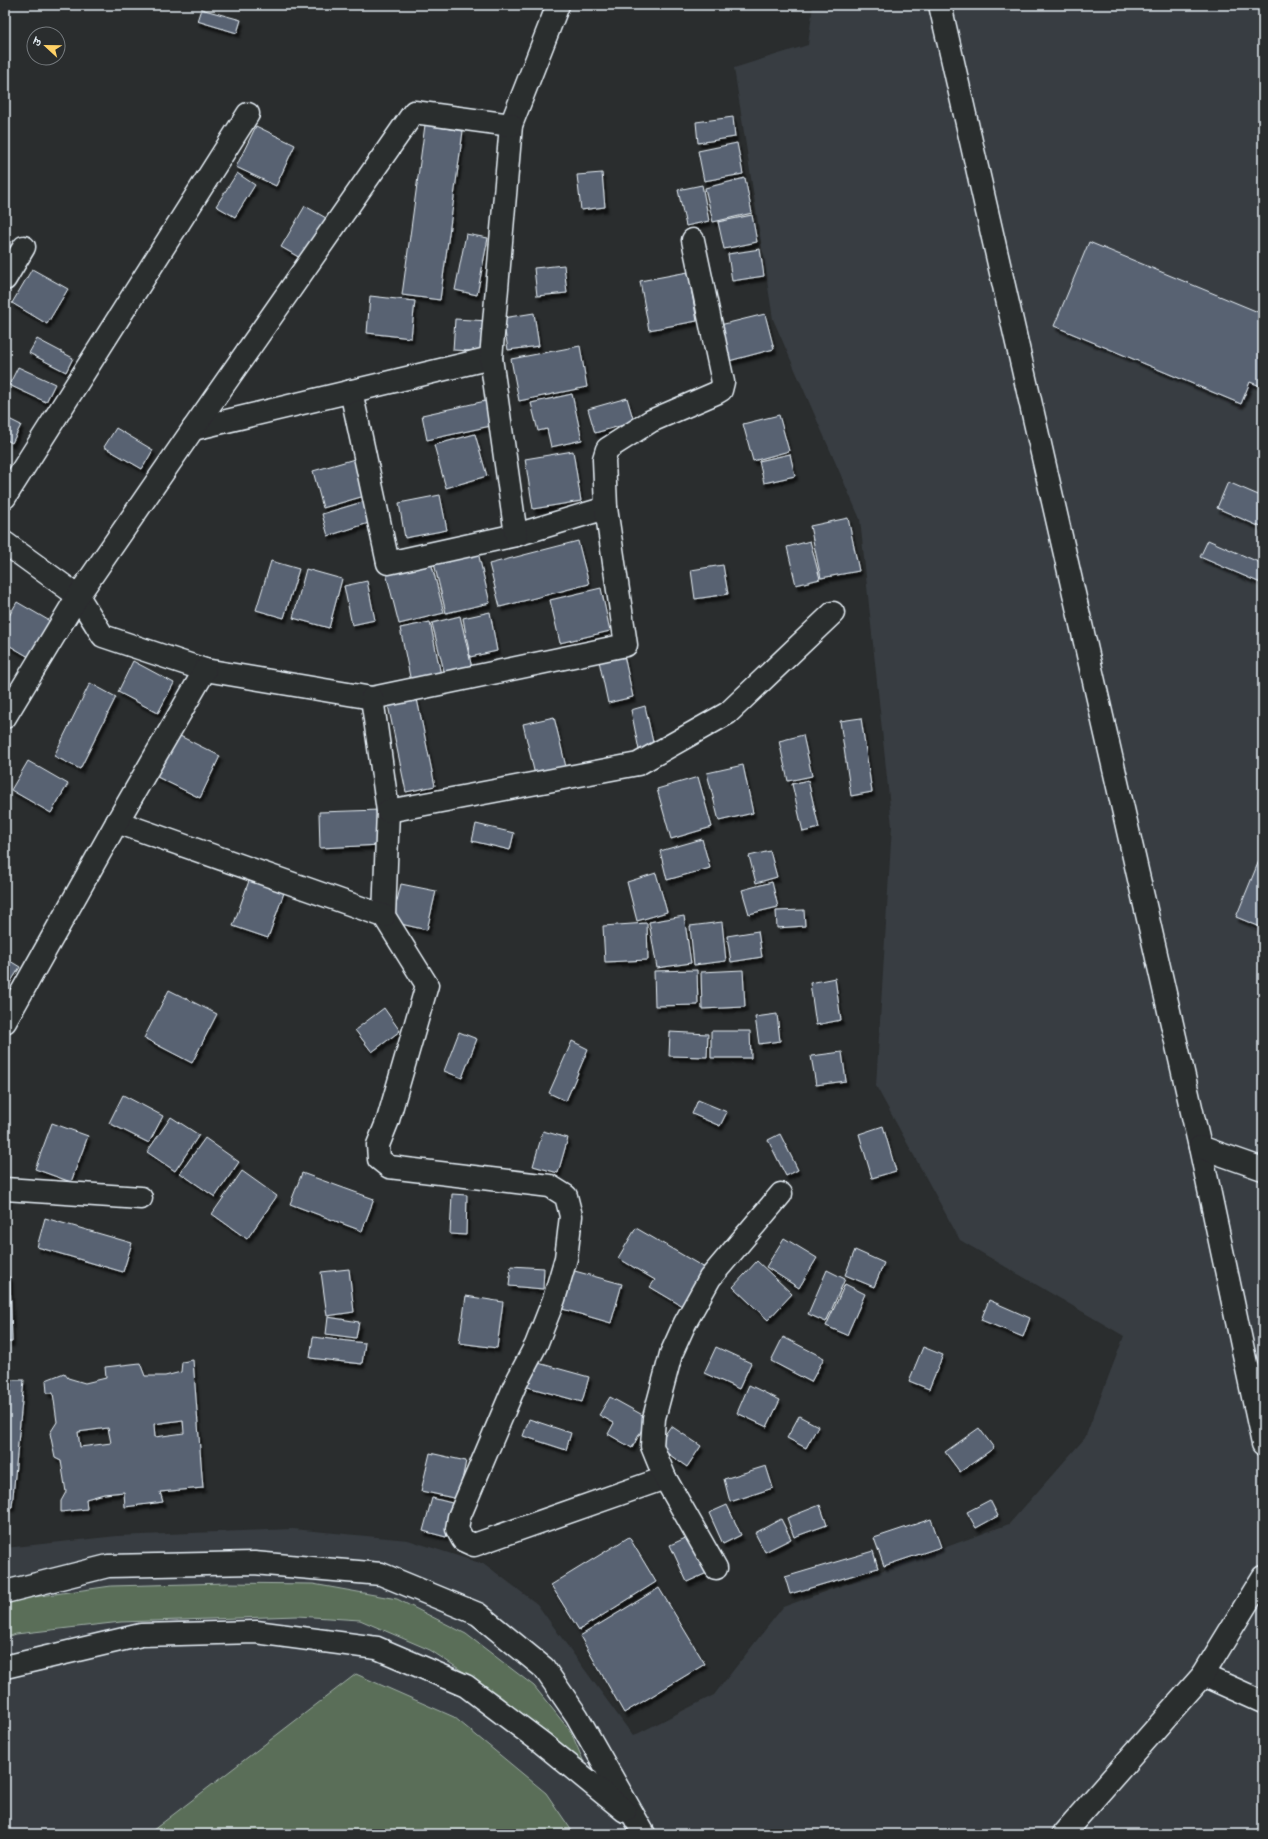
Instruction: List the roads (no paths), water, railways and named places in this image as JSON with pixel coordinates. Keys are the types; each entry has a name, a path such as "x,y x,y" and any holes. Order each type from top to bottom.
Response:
{"street":[{"path":"516,535 491,358 511,125 558,5"},
{"path":"940,5 1200,1147 1263,1444"},
{"path":"5,717 78,596 192,429 414,112 511,125"},
{"path":"5,497 248,114"},
{"path":"5,543 78,596 103,636 205,670 372,698 626,645 606,508 604,459 607,449 651,421 721,390 723,382 693,240"},
{"path":"5,278 24,247"},
{"path":"192,429 491,358"},
{"path":"351,391 388,563 516,535 606,508"},
{"path":"388,811 638,764 728,713 833,613"},
{"path":"5,1022 117,822 205,670"},
{"path":"372,698 388,811 384,916 427,986 388,1120 378,1145 379,1159 389,1167 550,1186 566,1196 571,1216 566,1258 554,1299 536,1344 516,1384 458,1517 457,1529 463,1540 474,1545 665,1478"},
{"path":"117,822 384,916"},
{"path":"1200,1147 1263,1169"},
{"path":"5,1189 141,1198"},
{"path":"716,1568 665,1478 652,1446 654,1418 671,1354 685,1323 710,1278 781,1194"},
{"path":"5,1592 108,1566 254,1563 381,1574 478,1614 544,1668 577,1716 639,1826"},
{"path":"1063,1834 1203,1675 1263,1577"},
{"path":"5,1667 141,1635 256,1632 377,1648 466,1686 542,1743 639,1826"},
{"path":"1203,1675 1263,1702"}]}
